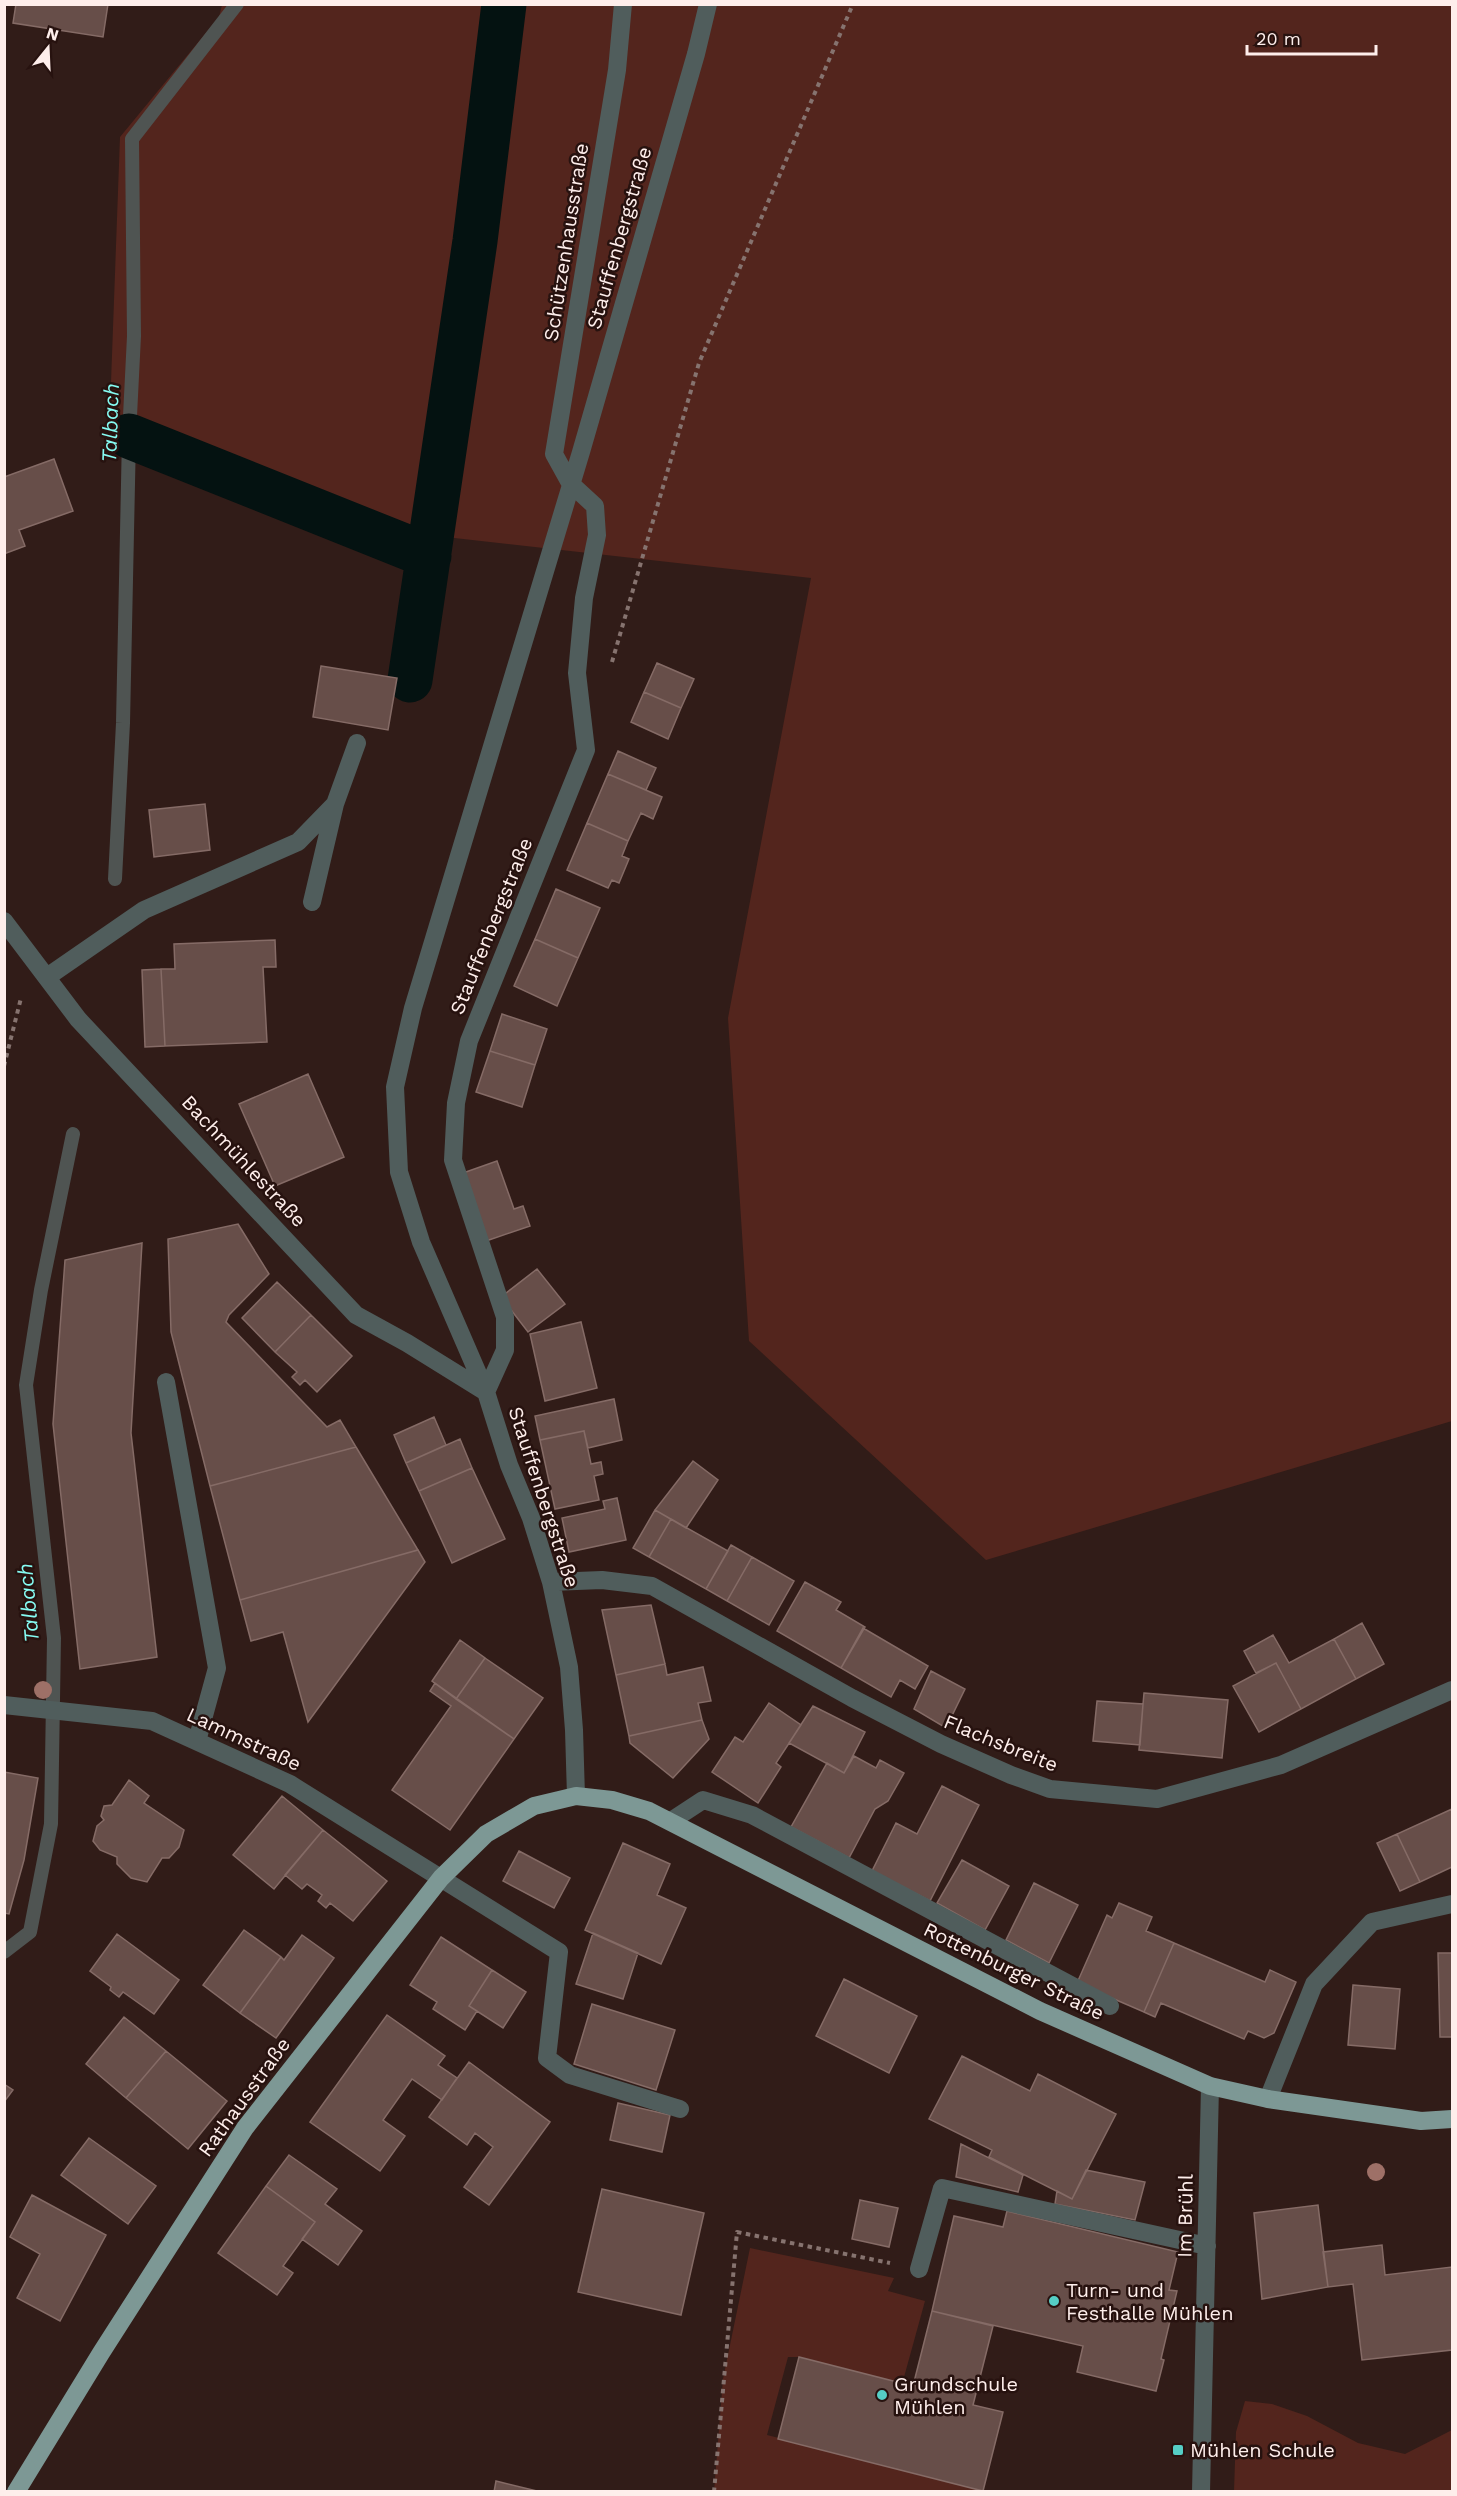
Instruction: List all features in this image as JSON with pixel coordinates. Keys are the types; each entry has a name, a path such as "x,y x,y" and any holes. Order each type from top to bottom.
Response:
{"main road":[{"name":"Rottenburger Straße","path":"576,1796 612,1800 650,1811 1040,2011 1210,2086 1268,2099 1421,2121 1452,2120"},
{"name":"Rathausstraße","path":"16,2492 101,2353 245,2128 441,1878 486,1834 534,1806 576,1796"}],"street":[{"name":"Schützenhausstraße","path":"570,483 554,454 617,70 623,4"},
{"name":"Stauffenbergstraße","path":"576,1796 569,1667 551,1582 531,1518 509,1465 486,1392 421,1242 399,1172 395,1087 413,1008 570,483 696,54 708,4"},
{"name":"Stauffenbergstraße","path":"486,1392 505,1350 505,1317 453,1160 456,1103 469,1041 586,750 578,673 584,598 597,535 595,506 570,483"},
{"path":"312,902 335,804 357,743"},
{"path":"47,977 144,910 298,842 335,804"},
{"name":"Bachmühlestraße","path":"4,921 78,1019 356,1315 407,1343 486,1392"},
{"path":"166,1382 217,1668 197,1741"},
{"name":"Flachsbreite","path":"551,1582 603,1580 652,1586 841,1692 941,1744 1011,1775 1050,1789 1156,1799 1281,1765 1452,1690"},
{"name":"Lammstraße","path":"12,1706 153,1721 290,1784 559,1952 547,2058 570,2075 680,2109"},
{"path":"670,1821 703,1800 752,1815 1110,2006"},
{"path":"1268,2099 1314,1984 1372,1922 1452,1904"},
{"name":"Im Brühl","path":"1201,2492 1210,2086"},
{"path":"919,2269 942,2188 1207,2246"}],"path":[{"path":"609,671 699,363 853,4"},
{"path":"4,1066 31,957"},
{"path":"714,2492 737,2232 919,2269"}],"shaded area":[{"path":"222,5 1452,5 1452,1421 986,1560 749,1341 728,1018 811,578 401,532 109,437 120,137 219,17"},
{"path":"750,2248 894,2278 888,2291 925,2301 901,2388 799,2357 788,2357 767,2435 988,2491 714,2492 723,2379"},
{"path":"1245,2401 1272,2404 1307,2416 1358,2443 1405,2454 1452,2430 1452,2491 1234,2491 1236,2432"}],"building":[{"path":"16,4 108,4 103,37 13,23"},
{"path":"54,459 73,511 19,530 25,546 4,554 4,477"},
{"path":"657,663 694,679 681,708 644,692"},
{"path":"321,666 397,678 388,730 313,717"},
{"path":"644,692 681,708 668,739 631,722"},
{"path":"618,751 656,768 646,790 608,774"},
{"path":"608,774 662,797 653,819 641,813 628,841 587,823"},
{"path":"205,804 210,850 154,857 149,810"},
{"path":"587,823 628,841 622,856 629,859 619,883 612,880 608,888 567,870"},
{"path":"556,889 600,908 578,958 535,939"},
{"path":"535,939 578,958 557,1006 514,986"},
{"path":"275,940 276,967 263,967 267,1042 165,1046 161,969 175,969 174,944"},
{"path":"161,969 165,1046 145,1047 142,970"},
{"path":"502,1014 547,1029 535,1065 490,1051"},
{"path":"490,1051 535,1065 522,1107 476,1092"},
{"path":"308,1074 344,1157 275,1186 239,1104"},
{"path":"497,1161 514,1209 523,1206 530,1226 486,1241 463,1173"},
{"path":"238,1224 269,1274 229,1315 226,1322 327,1427 340,1420 356,1447 210,1486 171,1332 168,1239"},
{"path":"142,1243 131,1433 157,1657 80,1669 53,1424 65,1260"},
{"path":"537,1269 565,1304 528,1332 501,1297"},
{"path":"277,1282 311,1315 275,1352 242,1318"},
{"path":"311,1315 352,1356 317,1392 305,1380 300,1385 292,1377 297,1372 275,1352"},
{"path":"581,1322 597,1388 545,1401 530,1334"},
{"path":"614,1399 622,1440 588,1448 584,1431 540,1440 535,1416"},
{"path":"434,1417 446,1445 406,1463 394,1435"},
{"path":"584,1431 591,1464 601,1462 603,1474 594,1476 599,1500 555,1509 540,1440"},
{"path":"460,1439 472,1468 419,1491 406,1463"},
{"path":"356,1447 418,1550 240,1600 210,1486"},
{"path":"693,1461 718,1480 686,1528 655,1510"},
{"path":"472,1468 505,1539 452,1563 419,1491"},
{"path":"617,1498 626,1540 569,1552 562,1518 605,1509 603,1501"},
{"path":"655,1510 671,1519 649,1557 633,1548"},
{"path":"671,1519 728,1551 706,1589 649,1557"},
{"path":"731,1545 752,1557 727,1601 706,1589"},
{"path":"418,1550 425,1562 308,1722 283,1632 251,1641 240,1600"},
{"path":"752,1557 794,1581 769,1625 727,1601"},
{"path":"805,1582 841,1602 836,1610 865,1627 841,1668 777,1631"},
{"path":"651,1605 665,1664 616,1675 602,1610"},
{"path":"1362,1623 1384,1664 1356,1679 1334,1639"},
{"path":"863,1628 928,1666 915,1689 900,1680 891,1697 841,1668"},
{"path":"1273,1635 1289,1663 1334,1639 1356,1679 1301,1709 1276,1663 1256,1673 1244,1651"},
{"path":"460,1640 485,1658 456,1699 432,1681"},
{"path":"485,1658 543,1698 514,1739 456,1699"},
{"path":"1276,1663 1301,1709 1259,1732 1233,1686"},
{"path":"665,1664 667,1675 703,1667 711,1701 698,1703 702,1720 629,1736 616,1675"},
{"path":"931,1671 965,1689 946,1728 914,1709"},
{"path":"435,1683 514,1739 450,1830 392,1790 451,1706 430,1691"},
{"path":"1144,1693 1228,1700 1222,1758 1139,1750"},
{"path":"1097,1701 1143,1704 1140,1745 1093,1741"},
{"path":"769,1703 801,1725 776,1763 781,1767 758,1803 712,1772 735,1737 743,1742"},
{"path":"813,1706 865,1732 844,1773 789,1743"},
{"path":"702,1720 709,1739 673,1778 630,1743 629,1736"},
{"path":"854,1756 876,1768 880,1760 904,1773 888,1801 875,1809 849,1858 791,1827 827,1763 844,1773"},
{"path":"4,1772 38,1778 24,1860 9,1914 4,1913"},
{"path":"129,1780 149,1796 144,1803 184,1830 179,1847 169,1858 162,1858 147,1882 131,1878 117,1864 117,1857 100,1850 93,1841 97,1826 104,1820 101,1816 104,1806 112,1805"},
{"path":"942,1786 979,1805 930,1901 872,1871 896,1823 917,1834"},
{"path":"282,1796 323,1830 274,1889 233,1855"},
{"path":"1452,1809 1452,1867 1420,1882 1397,1834"},
{"path":"323,1830 387,1881 353,1921 330,1903 326,1908 318,1901 322,1895 307,1884 302,1889 285,1875"},
{"path":"1397,1834 1420,1882 1400,1891 1377,1843"},
{"path":"623,1843 670,1864 657,1895 686,1908 661,1964 585,1930"},
{"path":"519,1851 570,1878 554,1908 503,1881"},
{"path":"962,1860 1009,1886 985,1930 937,1903"},
{"path":"1034,1883 1078,1905 1049,1963 1006,1940"},
{"path":"1119,1903 1152,1917 1146,1931 1174,1943 1144,2012 1077,1983 1107,1915 1112,1918"},
{"path":"244,1930 281,1957 240,2013 203,1985"},
{"path":"593,1933 638,1953 623,1999 576,1984"},
{"path":"117,1934 179,1980 154,2014 123,1992 119,1997 110,1990 111,1987 90,1971"},
{"path":"302,1935 334,1958 276,2038 240,2013 281,1957 284,1960"},
{"path":"441,1937 492,1970 469,2006 477,2011 465,2030 433,2009 437,2002 410,1985"},
{"path":"1174,1943 1265,1982 1270,1970 1296,1982 1274,2033 1264,2038 1248,2031 1244,2039 1161,2003 1155,2017 1144,2012"},
{"path":"1438,1953 1452,1953 1452,2037 1440,2037"},
{"path":"492,1970 526,1992 503,2028 469,2006"},
{"path":"844,1979 917,2016 889,2073 816,2036"},
{"path":"1353,1985 1400,1989 1395,2049 1348,2045"},
{"path":"592,2004 675,2030 656,2090 574,2064"},
{"path":"387,2015 445,2056 438,2065 457,2078 442,2100 412,2079 383,2120 405,2136 380,2171 310,2122"},
{"path":"124,2017 166,2051 126,2098 86,2064"},
{"path":"166,2051 227,2101 188,2149 126,2098"},
{"path":"962,2056 1030,2091 1038,2074 1116,2114 1072,2199 989,2157 992,2150 929,2119"},
{"path":"469,2062 550,2122 489,2205 464,2187 493,2147 475,2133 467,2145 429,2117"},
{"path":"4,2084 13,2090 4,2102"},
{"path":"618,2103 670,2115 662,2152 610,2140"},
{"path":"89,2138 156,2186 128,2224 61,2175"},
{"path":"961,2144 1023,2175 1018,2192 956,2177"},
{"path":"289,2155 337,2189 325,2204 362,2231 338,2265 302,2239 315,2222 266,2186"},
{"path":"1086,2170 1145,2182 1135,2220 1055,2204 1057,2191 1072,2199"},
{"path":"266,2186 315,2222 283,2266 293,2273 277,2295 218,2253"},
{"path":"602,2189 704,2213 681,2315 578,2292"},
{"path":"32,2195 106,2235 60,2321 17,2298 40,2254 10,2237"},
{"path":"860,2200 898,2208 889,2247 852,2239"},
{"path":"1318,2205 1328,2287 1262,2299 1254,2213"},
{"name":"Turn- und Festhalle Mühlen","path":"1007,2211 1178,2252 1169,2290 1177,2291 1156,2391 1077,2372 1083,2346 932,2311 954,2216 1003,2227"},
{"path":"1382,2245 1385,2275 1452,2267 1452,2350 1362,2360 1353,2284 1328,2287 1323,2252"},
{"name":"Grundschule Mühlen","path":"932,2311 993,2326 973,2405 1003,2412 983,2491 778,2439 799,2357 913,2386"},
{"path":"496,2481 541,2492 494,2492"}],"waterway":[{"name":"Talbach","path":"115,879 123,723 129,436 134,336 132,139 237,4"},
{"path":"410,680 475,241 504,4"},
{"path":"129,436 429,556"},
{"name":"Talbach","path":"4,1952 30,1932 51,1824 54,1638 26,1385 41,1290 73,1134"}],"place":[{"name":"Turn- und Festhalle Mühlen","path":"1054,2301"},
{"name":"Grundschule Mühlen","path":"882,2395"},
{"name":"Mühlen Schule","path":"1178,2450"}]}
